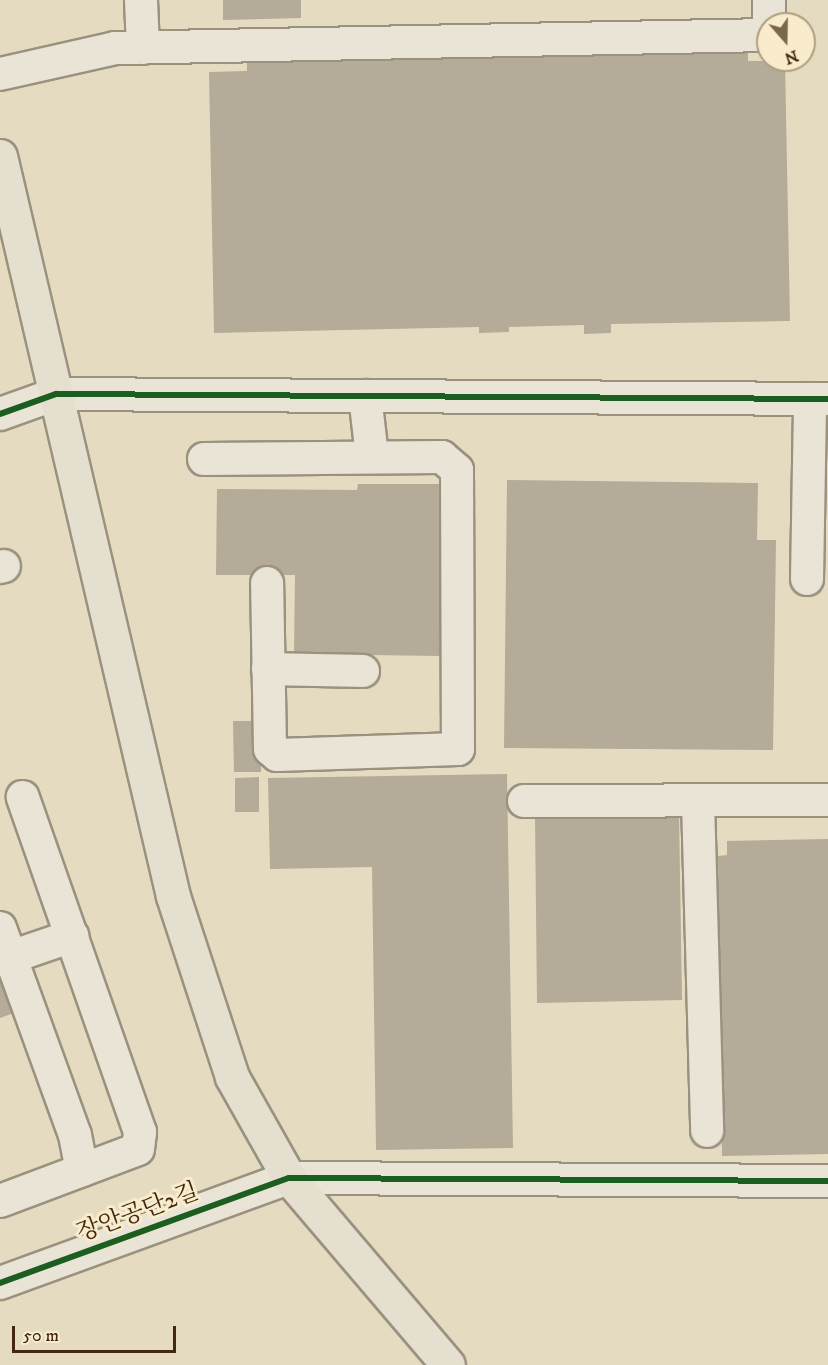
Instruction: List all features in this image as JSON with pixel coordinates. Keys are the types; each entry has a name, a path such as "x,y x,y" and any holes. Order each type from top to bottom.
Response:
{"main road":[{"path":"0,156 173,896 232,1077 289,1178 448,1365"}],"street":[{"path":"141,0 143,48"},
{"path":"0,74 115,48 756,35"},
{"path":"0,414 56,394 819,399 818,486 807,579"},
{"path":"365,396 372,456"},
{"path":"204,459 442,457 457,470 458,749 277,755 270,749 267,583"},
{"path":"268,669 363,671"},
{"path":"0,1201 138,1149 140,1132 72,936 20,798"},
{"path":"524,801 828,800"},
{"path":"698,801 707,1131"},
{"path":"0,928 75,1135 82,1170"},
{"path":"11,957 72,936"},
{"path":"289,1178 828,1180"},
{"name":"장안공단2길","path":"0,1283 289,1178"}],"building":[{"path":"223,0 301,0 301,18 223,20"},
{"path":"748,46 748,61 756,61 756,72 785,72 790,321 611,324 611,333 584,334 584,325 509,327 509,332 479,333 479,327 214,333 209,72 247,71 247,58"},
{"path":"507,480 758,483 757,540 776,540 773,750 504,748"},
{"path":"358,484 445,484 443,656 294,654 295,575 216,575 217,489 357,490"},
{"path":"233,721 261,721 261,772 234,772"},
{"path":"507,774 513,1148 376,1150 372,867 270,869 268,778"},
{"path":"259,777 259,812 235,812 235,778"},
{"path":"679,813 682,1000 537,1003 535,815"},
{"path":"828,839 828,1154 722,1156 718,856 727,855 727,841"},
{"path":"0,942 25,1009 0,1018"}],"cycle path":[{"path":"0,414 56,394 828,399"},
{"path":"0,1283 289,1178 828,1181"}]}
